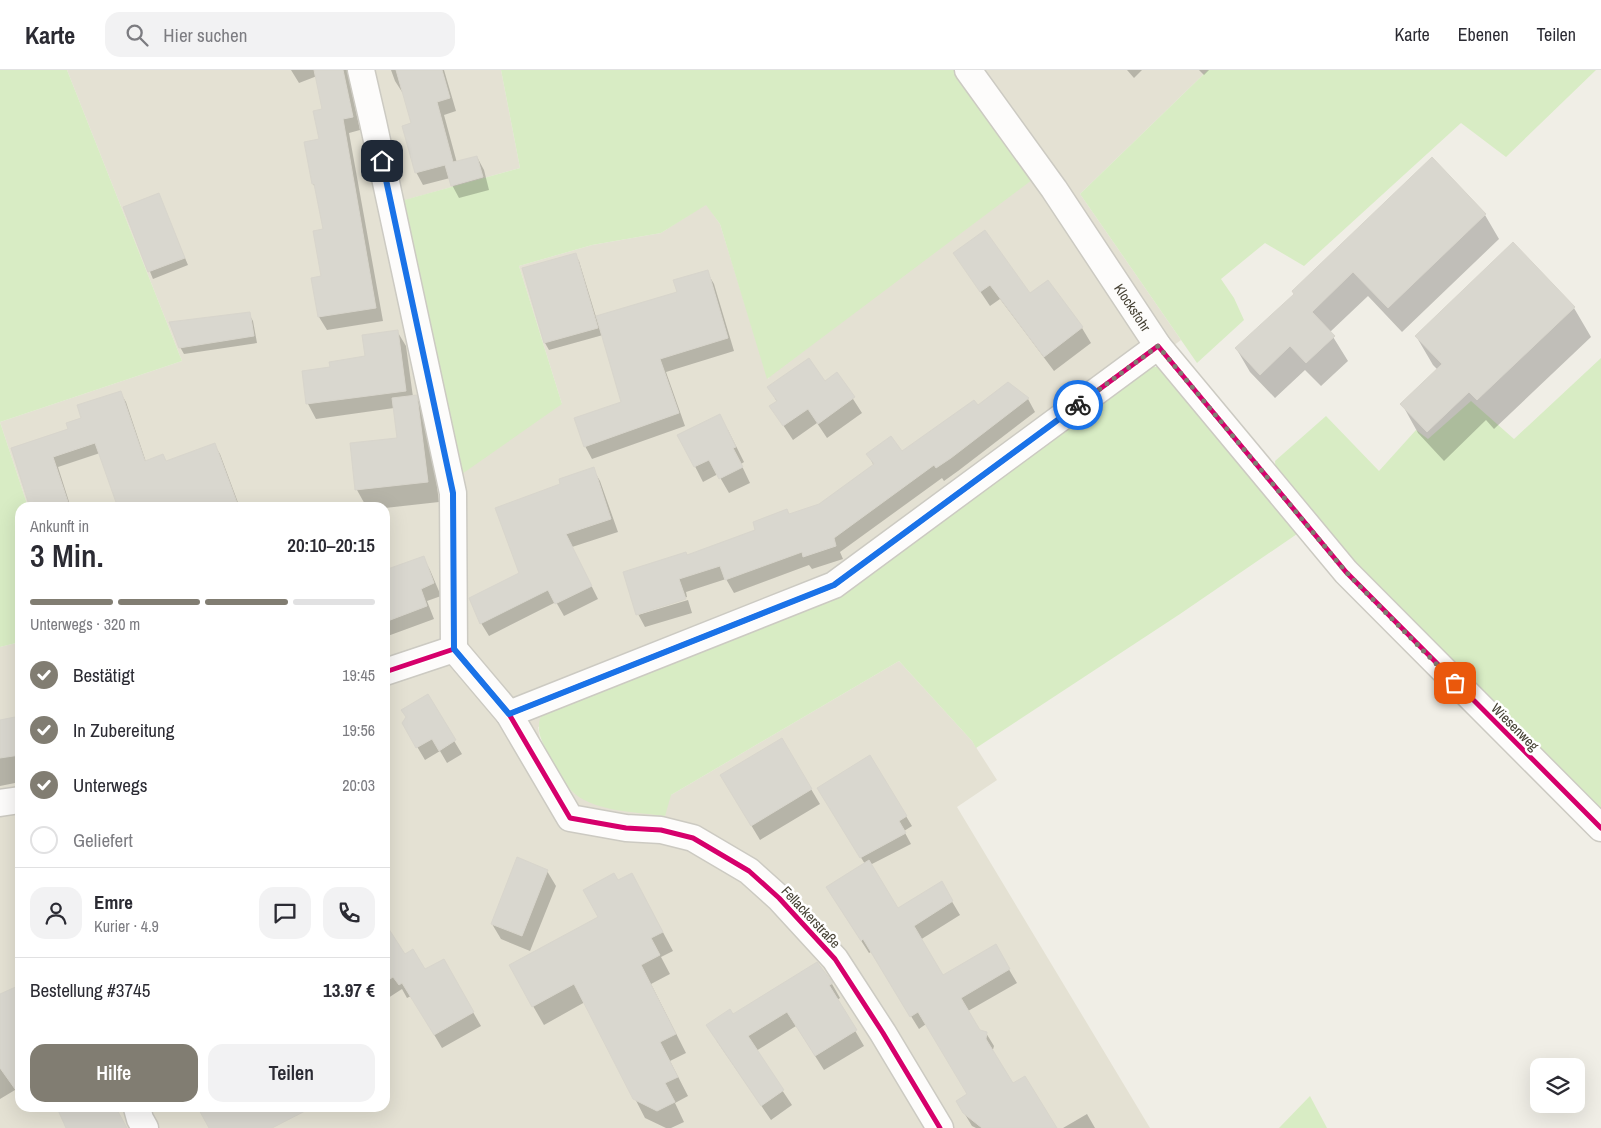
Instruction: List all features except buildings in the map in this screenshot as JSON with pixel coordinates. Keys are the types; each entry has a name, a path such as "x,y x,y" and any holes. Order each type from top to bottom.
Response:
{"street":[{"path":"361,70 453,493 454,649 390,670"},
{"name":"Klocksfohr","path":"509,714 834,585 1158,346 1054,189 968,70"},
{"name":"Wiesenweg","path":"1158,346 1346,572 1601,828"},
{"name":"Fellackerstraße","path":"454,649 509,714 570,818 626,828 660,830 693,838 749,871 779,898 835,959 888,1041 940,1128"},
{"path":"0,803 15,801"},
{"path":"138,1112 145,1128"}],"shaded area":[{"path":"67,70 501,70 520,168 398,202 562,404 519,266 592,245 661,233 706,204 720,224 768,379 958,70 1208,70 1080,194 1181,340 850,584 538,727 540,739 565,783 575,794 671,795 899,661 972,741 997,780 957,807 1150,1128 0,1128 0,647 15,643 15,1112 390,1112 390,502 26,502 0,422 182,361"}],"green space":[{"path":"0,70 67,70 182,361 0,422"},
{"path":"501,70 958,70 1036,177 767,379 720,224 706,205 661,233 592,245 519,266 562,404 462,474 397,202 520,168"},
{"path":"1208,70 1596,70 1506,157 1461,123 1304,266 1265,243 1221,279 1234,298 1244,320 1197,363 1080,194"},
{"path":"1601,358 1601,816 1425,641 1276,474 1275,461 1326,416 1379,471 1416,430 1428,439 1471,401 1514,439"},
{"path":"1145,367 1161,367 1297,534 1180,614 976,748 972,741 899,661 671,795 665,816 606,808 584,800 567,786 541,739 539,723 543,712 850,584"},
{"path":"0,422 26,502 15,502 15,643 0,647"},
{"path":"1310,1096 1327,1128 1279,1128"}],"cycle path":[{"path":"509,714 834,585 1158,346 1346,572 1601,828"},
{"path":"390,670 454,649 509,714 570,818 626,828 661,830 693,838 749,871 779,898 835,959 883,1033 940,1128"}],"way so far":[{"path":"1078,405 1158,346 1346,572 1455,683"}],"route":[{"path":"382,161 453,493 454,649 509,714 834,585 1078,405"}]}
